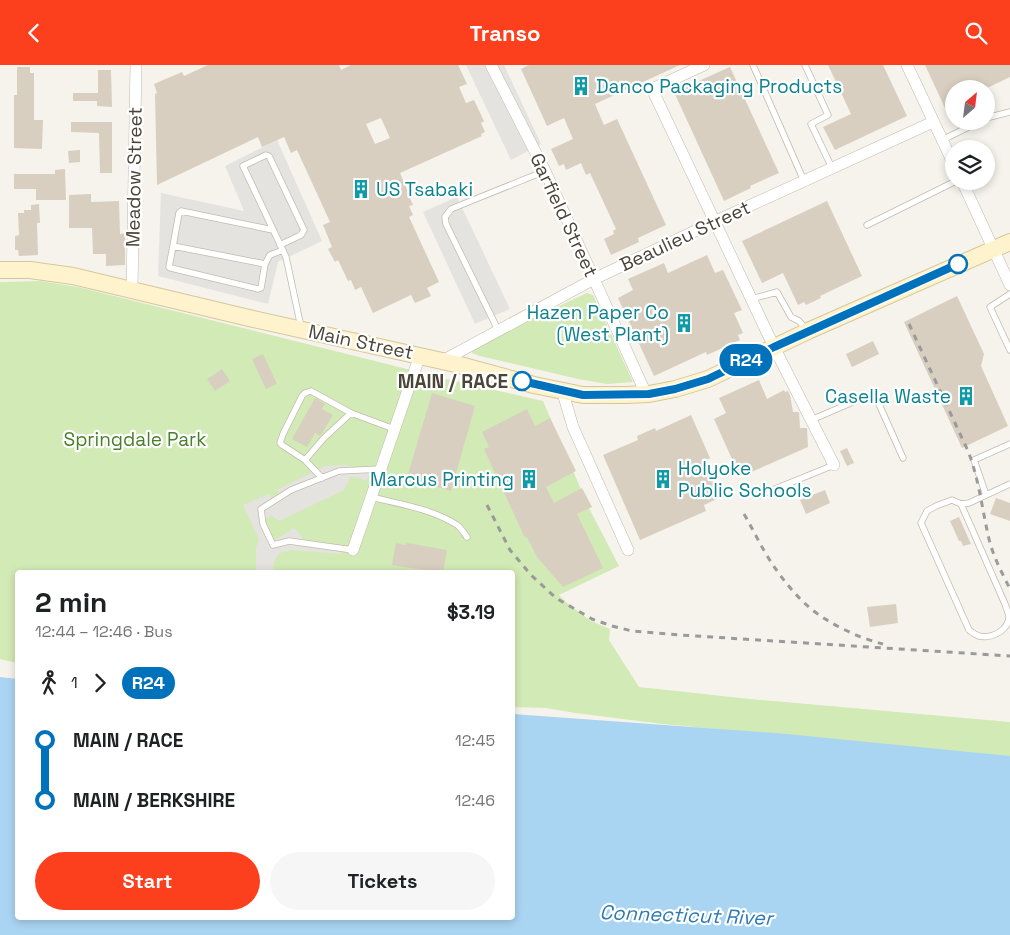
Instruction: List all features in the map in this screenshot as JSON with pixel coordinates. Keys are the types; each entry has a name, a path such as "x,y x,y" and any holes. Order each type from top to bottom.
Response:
{"main road":[{"name":"Main Street","path":"0,270 73,276 420,355 534,385 583,395 646,394 675,389 708,379 808,331 1010,241"}],"street":[{"name":"Meadow Street","path":"132,289 136,65"},
{"name":"Garfield Street","path":"491,65 545,171 646,394"},
{"path":"704,65 652,89 774,347 834,465"},
{"path":"907,65 945,146"},
{"name":"Beaulieu Street","path":"442,361 594,279 933,122"},
{"path":"966,190 1010,285"},
{"path":"352,550 420,355"},
{"path":"562,390 573,427 628,550"}],"lane":[{"path":"753,65 804,181"},
{"path":"805,65 828,115 811,124 832,168"},
{"path":"995,116 1010,112"},
{"path":"942,140 963,130"},
{"path":"273,230 181,211 179,213 169,267 258,289 261,288 265,264 270,255 281,247 301,235 304,230 269,156 266,155 243,166 281,247 286,257 302,329"},
{"path":"498,330 446,224 445,217 451,209 545,171"},
{"path":"867,225 945,186"},
{"path":"173,246 265,264"},
{"path":"751,299 777,291 791,317 799,321 808,331"},
{"path":"1010,294 990,307 1010,350"},
{"path":"322,478 305,460 280,443 305,393 311,391 316,393 351,413 394,429"},
{"path":"811,420 874,393 902,458"},
{"path":"305,460 329,433 351,413"},
{"path":"986,495 974,460 1010,444"},
{"path":"760,495 834,465"},
{"path":"352,550 289,541 272,545 263,524 261,509 291,489 339,471 381,469"},
{"path":"961,504 1009,615 1004,628 991,636 979,636 969,630 920,523 927,511 936,506 952,500 961,504 969,503 1010,484"},
{"path":"371,497 425,511 459,526 467,537"}],"green space":[{"name":"Springdale Park","path":"40,281 78,287 424,374 543,401 589,508 619,566 559,595 591,621 610,629 609,640 639,687 750,699 1010,722 1010,757 663,724 546,708 515,707 515,570 15,570 15,663 0,659 0,282"},
{"path":"587,293 593,295 633,382 607,384 578,379 472,353 472,347"}],"shaded area":[{"path":"466,65 504,65 541,144 511,160"},
{"path":"277,140 322,241 278,262 268,304 158,276 161,193 244,211 225,166"},
{"path":"457,197 510,309 475,324 423,212"},
{"path":"344,465 370,470 367,481 351,476 344,490 279,521 271,515 264,521 263,531 267,538 275,540 294,528 305,541 343,545 340,554 291,550 282,552 277,556 273,570 256,570 256,548 259,539 243,505 269,494 273,501 281,498 277,490 325,466"}],"water":[{"name":"Connecticut River","path":"0,677 15,679 15,920 515,920 515,714 776,733 1010,756 1010,935 0,935"}],"building":[{"name":"US Tsabaki","path":"208,65 339,65 341,70 351,65 458,65 467,84 459,87 466,103 474,100 484,121 481,123 485,132 481,134 482,136 400,173 413,205 409,206 413,215 409,217 439,282 427,288 431,296 415,303 411,295 373,313 361,287 355,290 351,280 348,281 338,260 335,262 328,249 332,247 323,225 330,222 297,150 291,153 284,137 262,147 258,137 157,185 155,94 157,93 154,84 182,72 184,76","holes":["381,118 390,138 375,144 366,124"]},
{"path":"529,65 680,65 595,104 604,125 617,119 666,225 638,238 639,242 611,255 604,239 614,234 613,231 616,229 590,173 586,175 581,163 566,170 564,164 559,166 551,149 573,139 564,118 547,126 521,69"},
{"path":"828,65 883,65 907,116 835,150 823,127 851,114"},
{"path":"925,65 1010,65 1010,77 995,84 995,80 945,80 945,108"},
{"path":"17,67 30,67 30,73 34,73 34,120 43,120 42,149 14,148 14,95 17,95"},
{"path":"730,67 779,173 750,186 751,188 724,201 674,92"},
{"path":"98,70 111,70 112,107 97,106 97,101 73,101 73,93 98,93"},
{"path":"71,122 112,122 112,173 100,173 99,133 71,132"},
{"path":"80,150 80,162 69,163 68,151"},
{"path":"65,169 66,200 36,200 36,189 14,189 14,174 55,174 55,170"},
{"path":"91,194 91,202 119,201 120,234 125,233 125,265 106,266 106,254 93,254 92,228 69,228 69,195"},
{"path":"827,201 862,276 820,296 821,298 806,305 804,302 798,305 783,273 762,283 742,241"},
{"path":"39,204 40,223 37,223 38,255 19,256 18,250 15,250 15,236 19,235 18,213 24,213 24,210 31,210 31,205"},
{"name":"Hazen Paper Co (West Plant)","path":"707,255 715,273 723,270 742,310 734,313 743,333 738,335 740,340 707,355 706,352 654,376 618,298 633,290 628,279 664,263 668,273"},
{"name":"Casella Waste","path":"957,296 984,354 981,366 1008,426 962,448 904,322"},
{"path":"873,341 879,354 852,367 846,354"},
{"path":"263,354 277,384 266,389 252,359"},
{"path":"222,369 230,381 215,391 207,379"},
{"path":"759,380 767,399 784,390 785,392 788,391 793,412 799,412 800,428 807,428 808,447 740,477 714,419 726,413 719,398"},
{"path":"432,393 475,406 451,491 407,478"},
{"path":"315,398 325,404 322,409 333,415 320,436 315,433 307,447 292,439"},
{"name":"Marcus Printing","path":"527,409 535,426 550,418 576,471 546,487 554,503 582,488 592,507 577,514 603,568 563,587 537,557 527,537 525,538 484,449 489,447 482,432"},
{"name":"Holyoke Public Schools","path":"691,415 710,458 705,461 721,497 704,505 706,511 640,540 603,455 638,440 637,436 655,428 656,431"},
{"path":"847,448 854,463 847,466 840,451"},
{"path":"825,490 830,503 806,514 800,500"},
{"path":"996,498 1010,503 1010,521 990,514"},
{"path":"959,517 971,544 963,546 950,521"},
{"path":"396,543 447,550 444,570 424,570 392,565"},
{"path":"896,604 898,623 870,627 867,607"}],"railway":[{"path":"909,324 968,451 978,483 991,545 1010,589"},
{"path":"487,505 510,550 531,575 556,598 592,619 612,626 632,631 680,635 1010,656"},
{"path":"744,514 773,565 790,588 805,603 835,625 883,644"}],"bus line":[{"name":"R24","path":"522,381 583,395 649,394 675,389 708,379 958,264"}],"place":[{"name":"Danco Packaging Products","path":"581,86"},
{"name":"US Tsabaki","path":"361,189"},
{"name":"Hazen Paper Co (West Plant)","path":"684,323"},
{"name":"MAIN / RACE","path":"522,381"},
{"name":"Casella Waste","path":"966,396"},
{"name":"Marcus Printing","path":"529,479"},
{"name":"Holyoke Public Schools","path":"663,479"}]}
